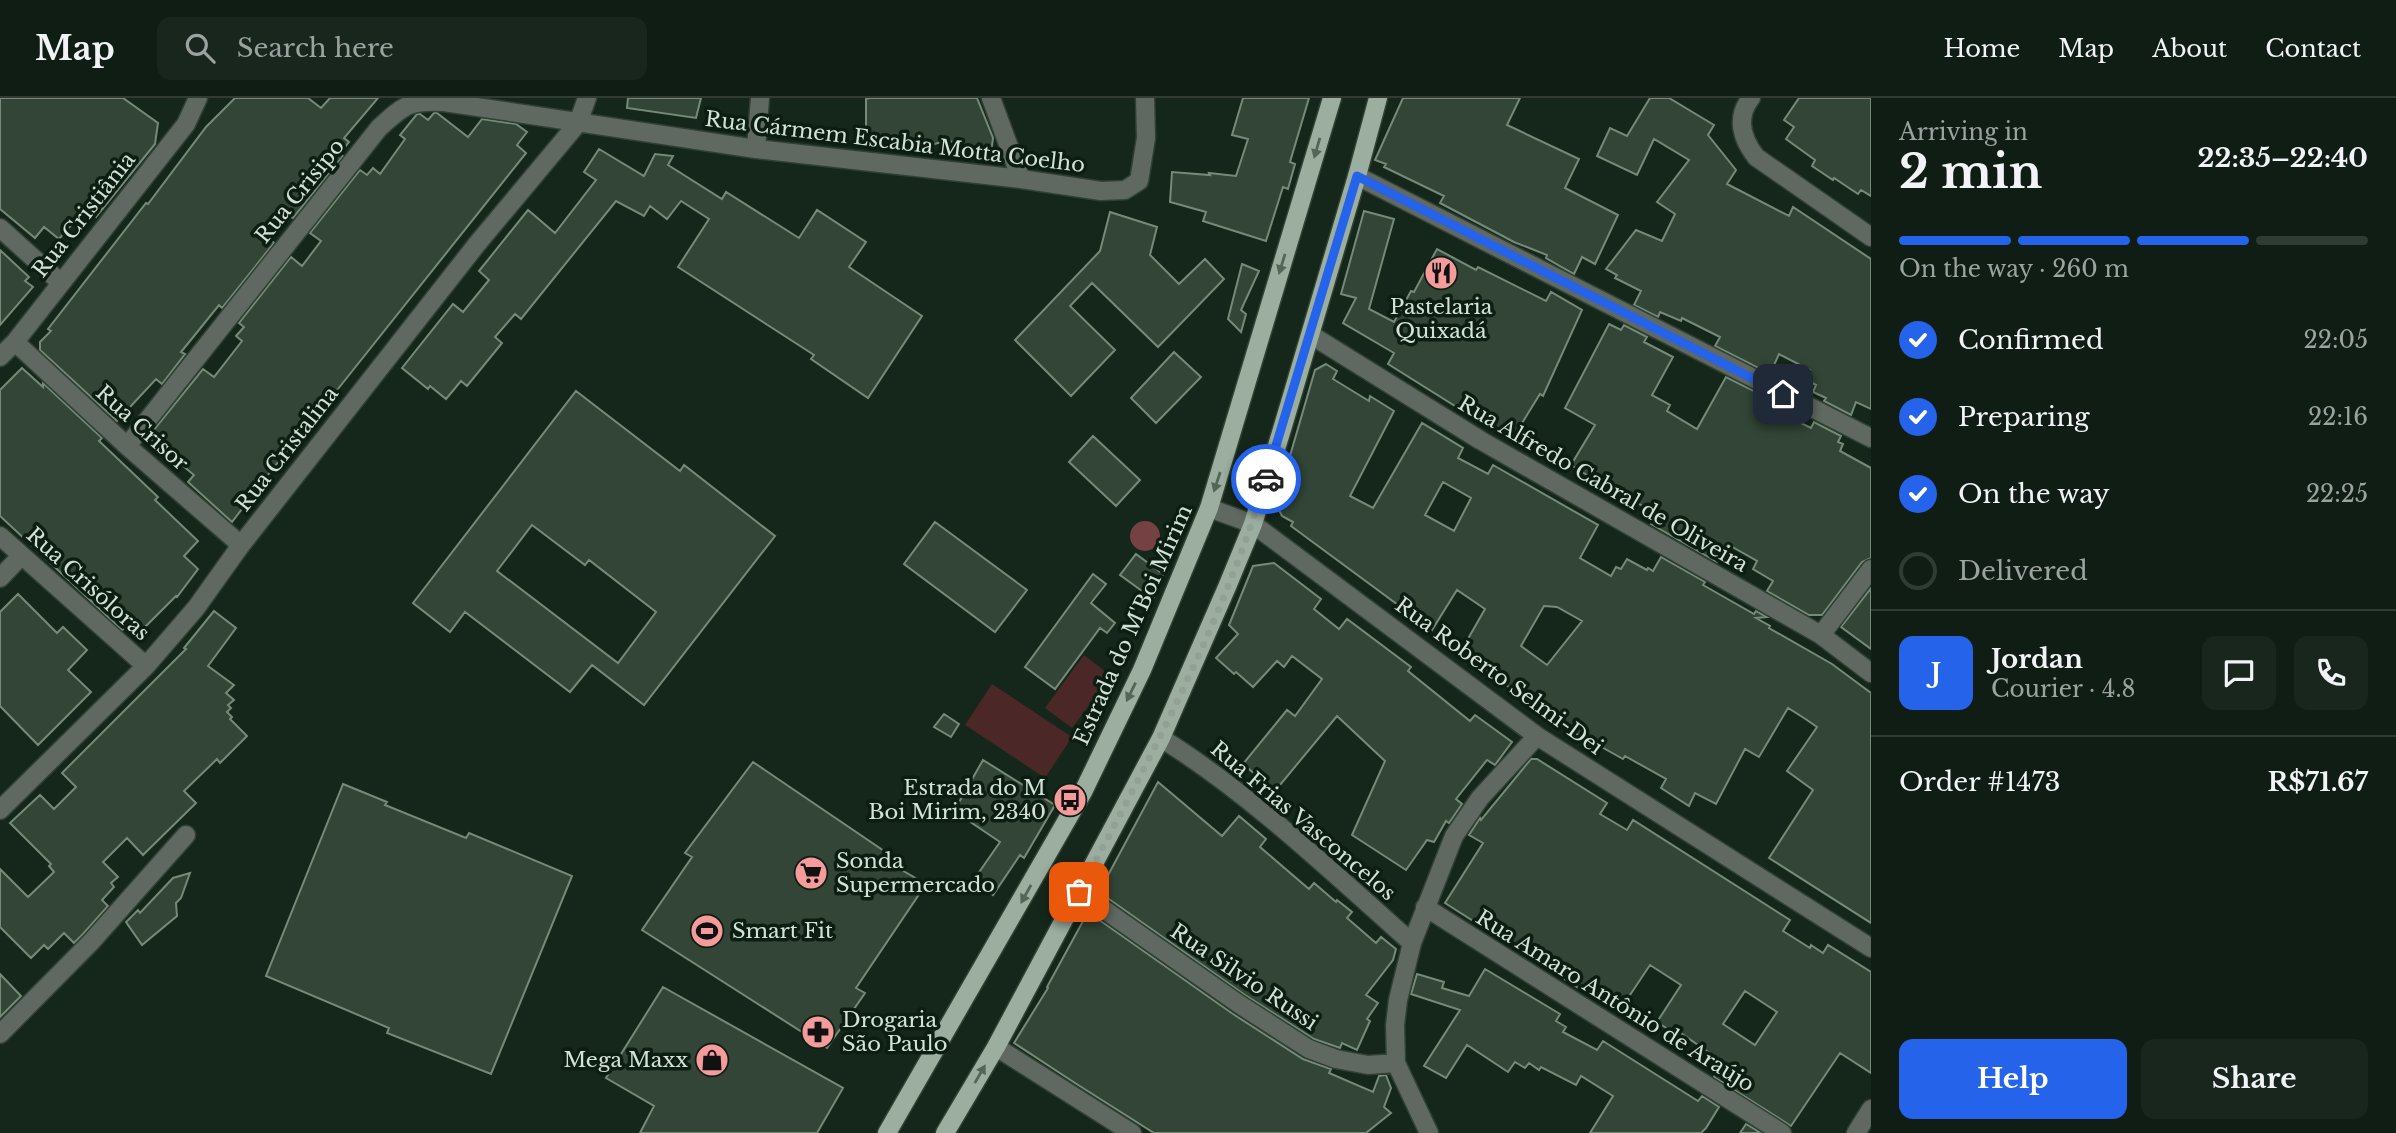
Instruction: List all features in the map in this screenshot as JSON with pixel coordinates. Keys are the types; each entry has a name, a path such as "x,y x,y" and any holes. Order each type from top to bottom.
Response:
{"main road":[{"name":"Estrada do M'Boi Mirim","path":"887,1133 1083,792 1142,670 1209,508 1332,98"},
{"path":"946,1133 996,1047 1161,738 1199,654 1253,524 1311,335 1378,98"}],"street":[{"name":"Rua Cristiânia","path":"0,357 15,342 186,124 198,98"},
{"name":"Rua Cristalina","path":"0,810 146,666 196,608 241,545 477,244 578,122 587,98"},
{"path":"756,149 760,98"},
{"path":"991,98 1021,179"},
{"name":"Rua Cármem Escabia Motta Coelho","path":"578,122 756,149 1021,179 1101,191 1125,190 1139,181 1143,164 1146,138 1145,98"},
{"name":"Rua Crisipo","path":"127,446 379,128 402,107 421,101 444,102 578,122"},
{"path":"1748,102 1741,129 1746,143 1756,157 1871,237"},
{"path":"1357,176 1871,438"},
{"path":"0,228 60,282"},
{"name":"Rua Alfredo Cabral de Oliveira","path":"1311,335 1480,440 1821,635 1871,673"},
{"name":"Rua Crisor","path":"15,342 127,446 241,545"},
{"name":"Rua Roberto Selmi-Dei","path":"1209,508 1253,524 1537,736 1871,948"},
{"name":"Rua Crisóloras","path":"0,536 146,666"},
{"path":"0,578 21,556"},
{"path":"1821,635 1871,569"},
{"path":"1429,1133 1396,1063 1395,1025 1398,1000 1412,943 1454,836 1480,798 1537,736"},
{"name":"Rua Frias Vasconcelos","path":"1161,738 1230,787 1311,853 1412,943"},
{"path":"0,1034 91,942 186,835"},
{"name":"Rua Silvio Russi","path":"1079,892 1239,1004 1309,1049 1336,1059 1368,1065 1396,1063"},
{"name":"Rua Amaro Antônio de Araújo","path":"1425,907 1782,1133"},
{"path":"996,1047 1132,1133"},
{"path":"1856,1133 1871,1109"}],"shaded area":[{"path":"1145,521 1151,522 1159,530 1159,542 1151,550 1145,551 1139,550 1131,542 1130,536 1131,530 1139,522"},
{"path":"1084,655 1111,676 1072,728 1045,708"},
{"path":"992,684 1072,737 1045,778 965,725"}],"building":[{"path":"0,98 123,98 158,123 155,144 96,217 86,208 59,239 44,227 35,238 0,209"},
{"path":"235,98 308,98 321,108 330,98 378,98 344,138 349,142 340,153 343,156 293,218 291,217 271,240 274,243 222,308 219,305 181,352 185,354 162,384 156,379 117,421 40,350 40,342 206,127"},
{"path":"628,98 701,98 696,118 627,108"},
{"path":"977,98 993,138 992,146 989,152 964,150 964,143 945,141 924,147 896,141 895,136 866,134 866,99"},
{"path":"1243,98 1309,98 1290,162 1295,164 1288,189 1283,187 1266,241 1203,221 1206,212 1170,202 1172,172 1236,176 1248,139 1232,135"},
{"path":"1403,98 1520,98 1507,125 1579,159 1565,188 1618,215 1595,264 1582,257 1574,274 1546,258 1547,255 1514,242 1440,203 1444,196 1375,160"},
{"path":"1650,98 1669,98 1714,125 1708,135 1736,170 1727,184 1789,216 1793,207 1871,259 1871,409 1856,402 1851,415 1813,392 1816,385 1805,379 1810,370 1779,354 1770,374 1715,346 1720,337 1682,318 1681,321 1660,312 1658,317 1634,305 1641,291 1615,278 1617,275 1606,269 1636,230 1662,241 1675,214 1657,202 1689,160 1654,139 1637,175 1597,156 1610,128 1627,136"},
{"path":"1799,98 1871,98 1871,196 1861,190 1858,194 1812,166 1815,160 1786,139 1794,127 1784,120"},
{"path":"434,113 468,137 482,119 516,124 527,132 517,145 526,153 232,522 188,482 194,475 148,437 203,369 214,377 242,341 236,336 244,327 239,323 291,257 302,266 321,241 310,233 360,170 367,175 373,168 380,174 405,139 400,135 417,114 428,120"},
{"path":"599,149 644,176 655,154 673,156 668,165 722,199 726,192 799,238 817,210 866,242 849,267 922,316 868,398 811,359 814,355 678,267 709,219 681,201 667,219 650,206 644,216 616,201 521,319 515,314 495,337 502,343 467,386 461,381 446,399 430,386 428,389 402,368 453,304 463,312 489,280 479,271 528,210 555,233 596,180 584,172"},
{"path":"1364,211 1394,219 1369,309 1394,322 1437,249 1476,270 1478,267 1546,301 1551,292 1582,310 1543,396 1540,394 1511,441 1388,364 1394,353 1343,323 1356,298 1341,294"},
{"path":"1110,212 1157,227 1150,255 1179,284 1205,259 1224,279 1158,347 1092,283 1070,306 1115,350 1071,396 1015,340 1100,251"},
{"path":"0,250 29,277 25,281 33,287 0,325"},
{"path":"1242,264 1259,271 1241,310 1246,314 1241,332 1228,319"},
{"path":"1609,324 1621,330 1624,325 1647,337 1644,342 1673,357 1652,395 1670,405 1667,411 1697,429 1726,377 1760,394 1757,401 1768,407 1811,428 1814,422 1841,436 1838,442 1843,444 1840,451 1871,468 1871,558 1862,562 1822,615 1809,615 1767,591 1773,581 1753,569 1757,561 1727,544 1717,562 1651,524 1657,514 1623,495 1622,497 1571,465 1595,425 1565,408"},
{"path":"1174,352 1201,377 1156,423 1131,398"},
{"path":"1326,364 1337,371 1333,379 1369,401 1370,396 1394,411 1350,496 1373,508 1422,423 1463,448 1458,458 1488,474 1493,465 1598,525 1580,558 1611,576 1616,567 1621,569 1627,559 1653,571 1661,557 1754,614 1756,611 1767,617 1756,618 1832,664 1871,693 1871,923 1769,858 1813,790 1787,771 1817,727 1804,718 1788,708 1759,757 1745,749 1716,804 1695,793 1689,806 1661,788 1666,779 1625,756 1623,759 1581,737 1461,651 1485,609 1457,590 1432,630 1291,526 1293,522 1282,516 1277,506 1278,497 1315,370","holes":["1443,482 1471,498 1454,531 1425,515","1544,606 1557,607 1582,621 1547,665 1521,646"]},
{"path":"22,368 43,387 43,383 102,438 99,441 158,497 155,500 198,541 184,556 198,569 177,597 143,629 135,621 122,630 0,516 0,390"},
{"path":"576,391 680,471 684,465 775,536 644,705 592,665 570,692 465,612 450,632 413,603","holes":["532,525 585,565 589,560 656,612 618,663 497,571"]},
{"path":"1093,436 1140,480 1116,506 1069,462"},
{"path":"935,522 1027,590 995,632 904,564"},
{"path":"1136,554 1163,574 1153,599 1120,575"},
{"path":"1274,563 1321,599 1314,609 1339,629 1347,619 1411,667 1408,671 1470,721 1475,715 1512,742 1495,765 1487,760 1456,799 1462,804 1449,823 1446,821 1434,842 1427,840 1406,870 1352,835 1385,761 1337,716 1275,791 1243,764 1287,710 1295,716 1322,679 1292,656 1284,667 1277,661 1253,687 1216,658 1238,634 1229,625 1253,566"},
{"path":"1093,574 1106,584 1091,603 1115,623 1107,633 1100,628 1055,689 1025,667"},
{"path":"1871,588 1871,649 1841,627"},
{"path":"18,594 57,633 63,627 87,650 68,670 91,692 38,745 0,706 0,612"},
{"path":"214,611 236,628 208,666 234,685 226,693 234,700 228,705 231,708 227,712 232,717 230,719 247,736 220,763 217,759 184,791 196,803 143,855 127,838 103,862 118,877 111,883 114,887 102,900 108,906 83,934 74,943 64,933 48,949 44,945 31,958 0,927 0,869 28,897 54,872 49,866 51,864 10,823 40,795 54,809 76,787 62,773 186,649 184,648"},
{"path":"944,714 959,724 951,737 934,727"},
{"path":"1531,759 1537,759 1607,803 1600,814 1627,830 1633,820 1790,920 1783,931 1823,953 1828,945 1871,972 1871,1073 1840,1053 1791,1126 1714,1077 1721,1067 1708,1058 1711,1054 1679,1032 1677,1035 1657,1022 1681,985 1650,965 1626,1001 1602,986 1594,998 1445,903 1483,843 1469,835 1480,818 1481,820","holes":["1745,991 1777,1012 1755,1045 1723,1024"]},
{"path":"983,760 1055,805 1024,858 1020,855 993,895 973,881 1000,842 954,811"},
{"path":"753,762 887,853 886,861 926,884 856,988 865,993 827,1048 642,930 692,857 685,853"},
{"path":"1158,782 1222,836 1239,816 1266,839 1260,847 1309,889 1314,883 1352,912 1347,918 1376,943 1381,937 1396,949 1393,960 1366,995 1378,1003 1367,1019 1370,1021 1357,1050 1342,1043 1340,1048 1314,1039 1245,995 1099,892"},
{"path":"343,784 387,802 385,805 466,838 469,833 572,876 491,1074 387,1033 389,1028 266,976"},
{"path":"190,873 181,898 176,903 177,916 142,945 126,922 138,910 140,913 173,878"},
{"path":"1088,912 1233,1014 1303,1059 1331,1069 1329,1073 1373,1092 1379,1076 1386,1075 1391,1088 1384,1107 1391,1113 1366,1133 1154,1133 1014,1043 1048,988"},
{"path":"1485,969 1560,1014 1556,1021 1566,1027 1563,1032 1597,1050 1603,1041 1698,1101 1702,1096 1719,1107 1706,1128 1701,1133 1590,1133 1613,1096 1581,1076 1576,1085 1541,1067 1539,1070 1529,1063 1525,1068 1515,1062 1508,1072 1467,1045 1446,1078 1424,1066 1460,1010 1411,994 1417,974 1444,982 1442,988 1469,996"},
{"path":"0,974 21,996 0,1017"},
{"path":"663,987 843,1088 817,1133 640,1133 654,1106 606,1078"},
{"path":"1746,1124 1761,1133 1740,1133"}],"way so far":[{"path":"1079,892 1161,738 1253,524 1266,479"}],"place":[{"name":"Pastelaria Quixadá","path":"1441,273"},
{"name":"Estrada do M Boi Mirim, 2340","path":"1070,800"},
{"name":"Sonda Supermercado","path":"811,873"},
{"name":"Smart Fit","path":"707,931"},
{"name":"Drogaria São Paulo","path":"818,1032"},
{"name":"Mega Maxx","path":"712,1060"}],"route":[{"path":"1266,479 1357,176 1783,394"}]}
